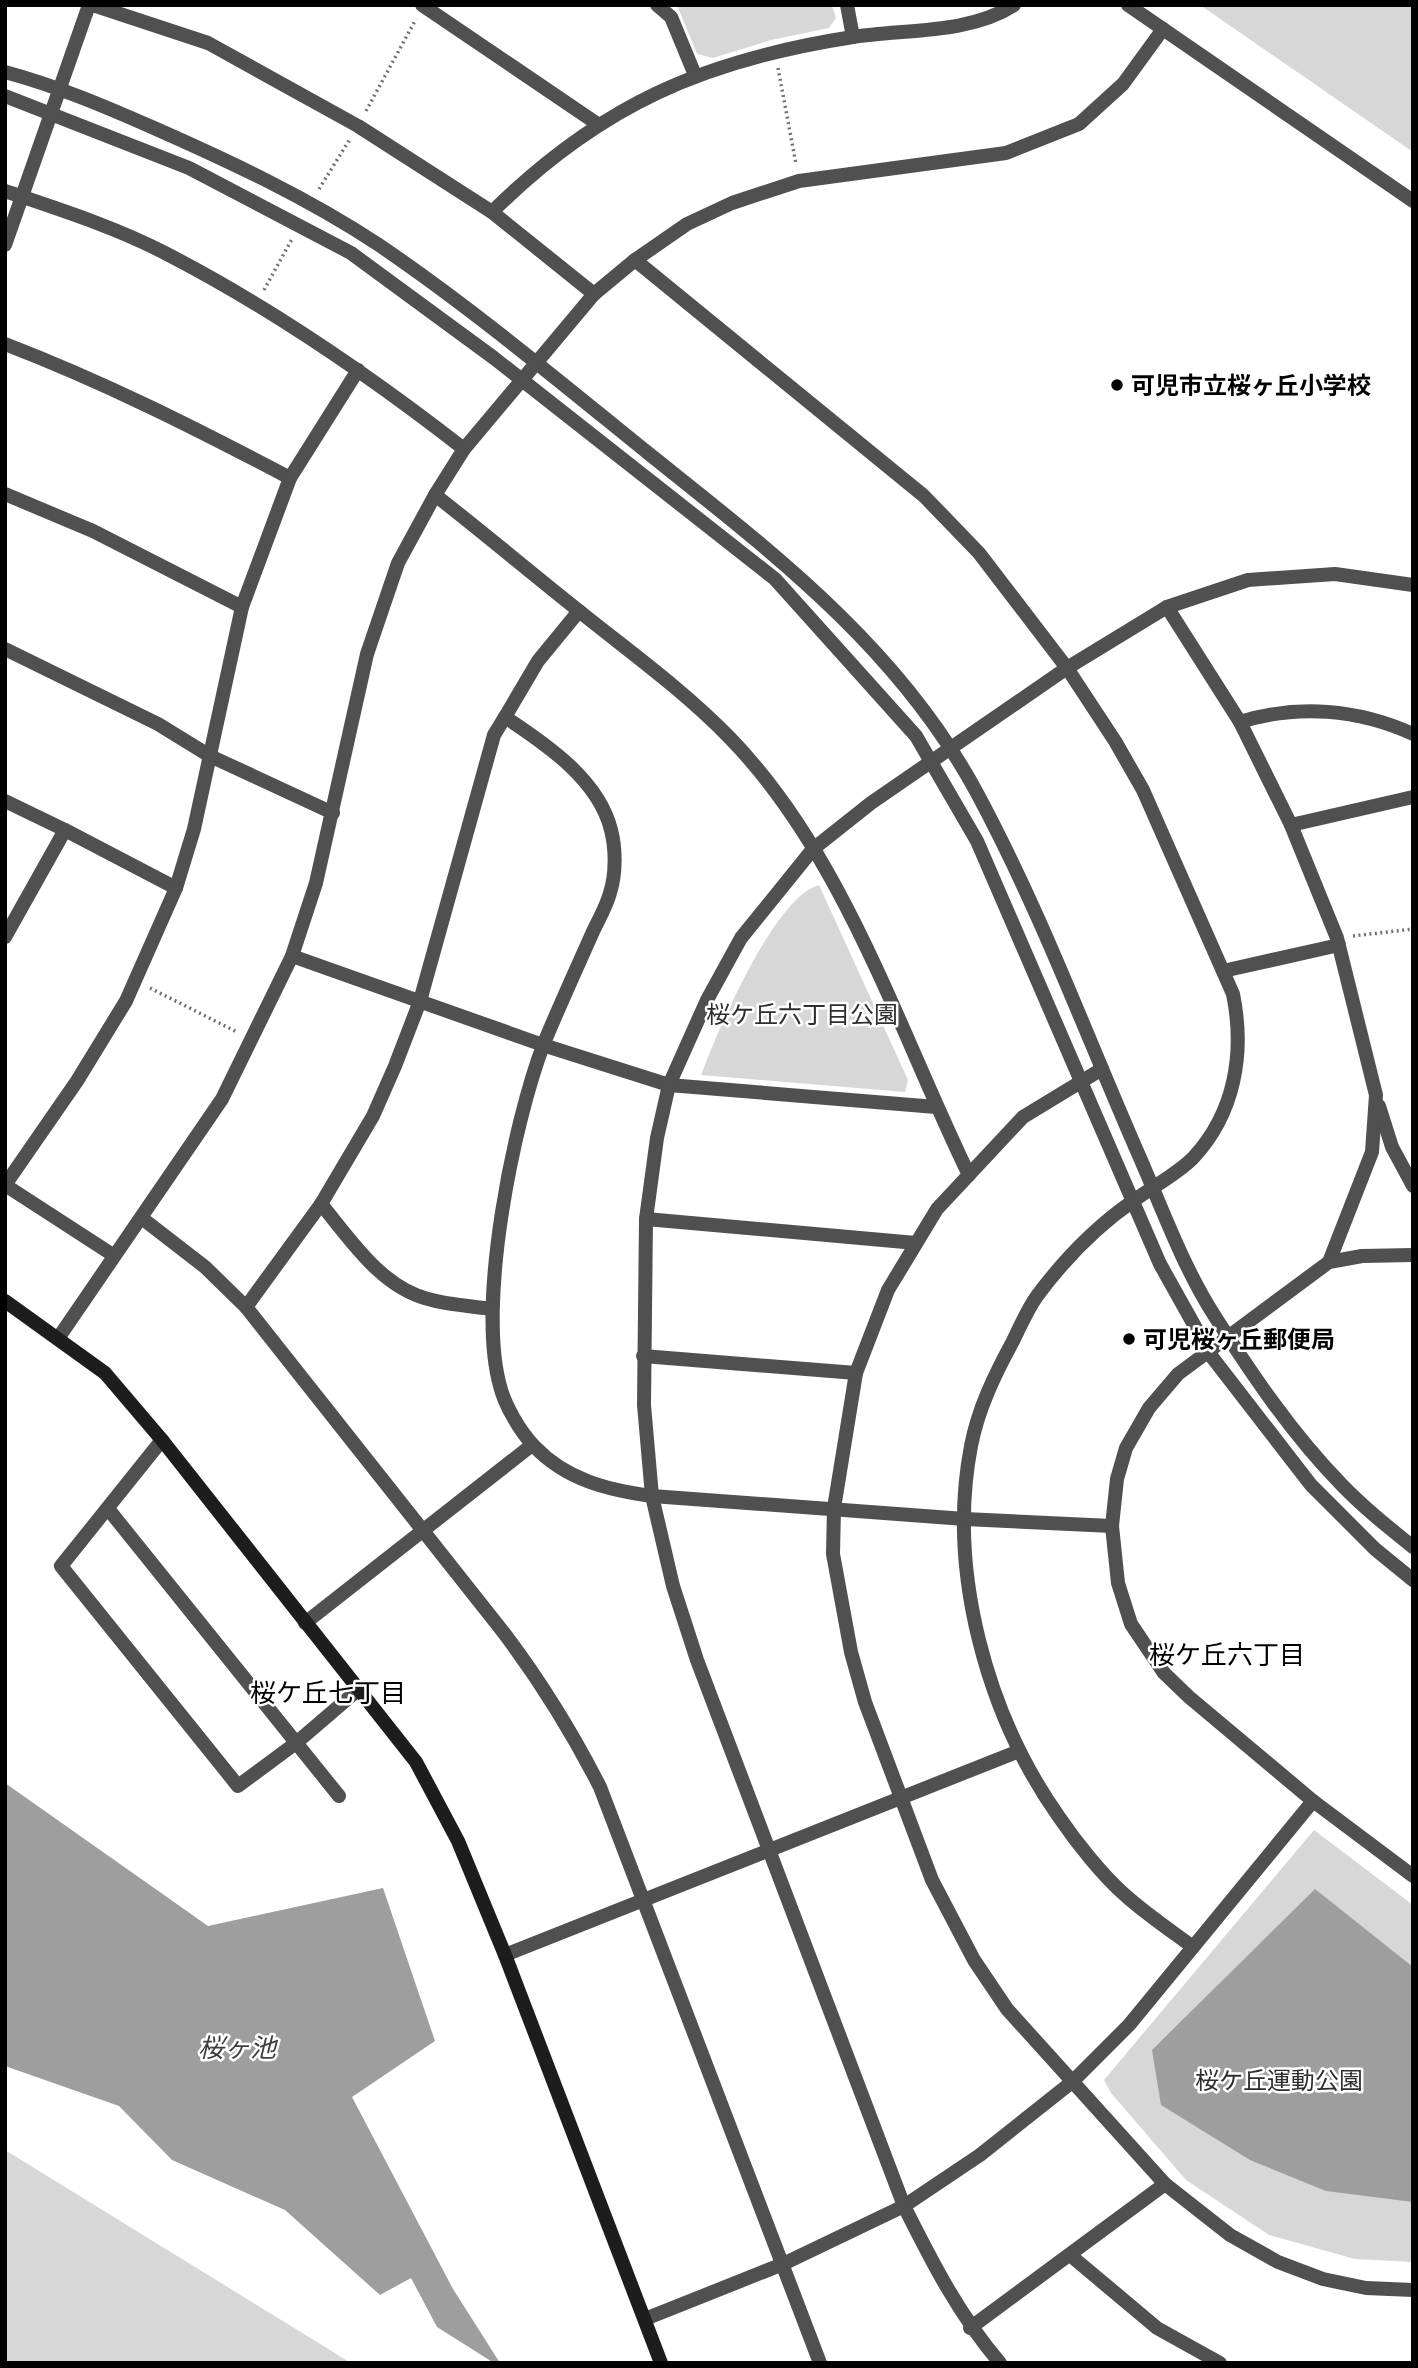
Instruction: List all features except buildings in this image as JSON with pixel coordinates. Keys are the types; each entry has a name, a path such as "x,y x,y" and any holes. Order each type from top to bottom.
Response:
{"street":[{"path":"5,245 91,5 208,43 358,125 492,212 594,294"},
{"path":"657,5 671,17 695,75"},
{"path":"847,5 853,37"},
{"path":"492,212 531,176 599,125 672,84 776,52 853,37 966,23 1003,12 1014,5"},
{"path":"1128,5 1413,201"},
{"path":"423,6 599,125"},
{"path":"59,1337 113,1255 143,1219 222,1099 292,956 316,883 367,654 398,563 464,449 594,294 635,260 687,224 732,204 799,181 1006,153 1079,124 1123,84 1163,29"},
{"path":"5,72 60,87 233,162 311,203 378,245 536,363 788,566 835,608 875,651 950,748 975,790 1022,885 1153,1188 1202,1293 1283,1415 1339,1482 1413,1547"},
{"path":"5,96 189,168 351,253 523,380 775,579 875,687 916,736 976,841 1160,1264 1209,1351 1311,1485 1375,1549 1413,1580"},
{"path":"5,191 163,251 321,343 464,449"},
{"path":"635,260 924,496 979,553 1067,668 1143,790 1233,994 1240,1026 1237,1067 1227,1105 1192,1159 1132,1201 1079,1247 1035,1298 990,1383 971,1446 965,1519 968,1572 981,1648 1018,1751 1060,1818 1124,1894 1193,1947"},
{"path":"5,344 69,368 171,415 290,478"},
{"path":"113,1255 5,1185 77,1081 136,980 176,888 194,830 243,607 290,478 358,370"},
{"path":"5,494 93,531 243,607"},
{"path":"435,495 646,662 729,737 767,783 813,849 859,928 936,1107 969,1175"},
{"path":"1000,2363 970,2328 940,2278 904,2206 681,1612 652,1496 643,1405 646,1219 657,1138 669,1085 707,1000 741,938 813,849 930,761 1067,668 1167,607 1248,580 1335,574 1413,585"},
{"path":"1167,607 1240,722 1291,825 1338,942 1376,1098 1392,1147 1413,1186"},
{"path":"246,1307 321,1204 373,1116 421,1001 494,735 538,661 579,611"},
{"path":"5,649 158,724 210,756 333,813"},
{"path":"1240,722 1266,714 1360,714 1413,734"},
{"path":"505,717 590,786 611,830 614,851 611,892 544,1045 516,1143 501,1220 492,1309 500,1386 509,1407 532,1445 555,1465 604,1489 652,1496 965,1519 1112,1526"},
{"path":"1291,825 1413,797"},
{"path":"5,801 176,888"},
{"path":"5,937 65,830"},
{"path":"1223,971 1338,942"},
{"path":"292,956 544,1045 669,1085 936,1107"},
{"path":"1102,1069 1023,1116 937,1209 888,1290 856,1373 834,1508 833,1554 851,1652 865,1702 932,1880 974,1960 1007,2009 1165,2184 1230,2235 1278,2262 1323,2280 1366,2288 1413,2290"},
{"path":"1329,1262 1372,1152 1376,1098"},
{"path":"321,1204 373,1266 410,1292 428,1299 492,1309"},
{"path":"143,1219 205,1267 246,1307 535,1673 571,1730 600,1787 820,2363"},
{"path":"646,1219 916,1242"},
{"path":"1413,1255 1362,1256 1329,1262 1171,1382 1149,1408 1126,1448 1118,1479 1112,1526 1118,1583 1131,1624 1164,1673 1313,1801 1413,1876"},
{"path":"5,1301 59,1337 105,1373 163,1440 416,1762 458,1841 505,1955 662,2363"},
{"path":"642,1356 856,1373"},
{"path":"163,1440 61,1566 238,1786 296,1743 359,1689"},
{"path":"305,1622 532,1445"},
{"path":"109,1510 339,1796"},
{"path":"505,1955 1018,1751"},
{"path":"645,2319 783,2264 904,2206 980,2155 1072,2082 1129,2025 1313,1801"},
{"path":"970,2328 1165,2184"},
{"path":"1070,2255 1157,2329 1220,2363"}],"path":[{"path":"311,203 358,125 423,6"},
{"path":"776,52 799,181"},
{"path":"256,304 300,225"},
{"path":"1338,942 1413,929"},
{"path":"136,980 253,1040"}],"green space":[{"path":"677,5 832,5 836,18 829,28 771,40 713,58 697,54"},
{"path":"1200,5 1413,5 1413,152"},
{"name":"桜ケ丘六丁目公園","path":"819,885 908,1080 905,1092 701,1075 734,999 766,939 802,895"},
{"name":"桜ケ丘運動公園","path":"1314,1830 1413,1905 1413,2262 1355,2259 1269,2235 1186,2180 1111,2093 1104,2080"},
{"path":"5,2150 351,2363 5,2363"}],"water":[{"name":"桜ヶ池","path":"5,1783 208,1926 383,1888 435,2041 352,2097 453,2289 500,2363 494,2363 437,2327 411,2278 380,2295 285,2210 172,2160 119,2106 5,2066"},
{"name":"桜ケ丘運動公園","path":"1315,1889 1413,1967 1413,2202 1326,2191 1250,2160 1161,2105 1152,2050"}],"place":[{"name":"可児市立桜ヶ丘小学校","path":"1117,385"},
{"name":"可児桜ヶ丘郵便局","path":"1129,1339"}],"district":[{"name":"桜ケ丘六丁目","path":"1227,1655"},
{"name":"桜ケ丘七丁目","path":"328,1693"}]}
